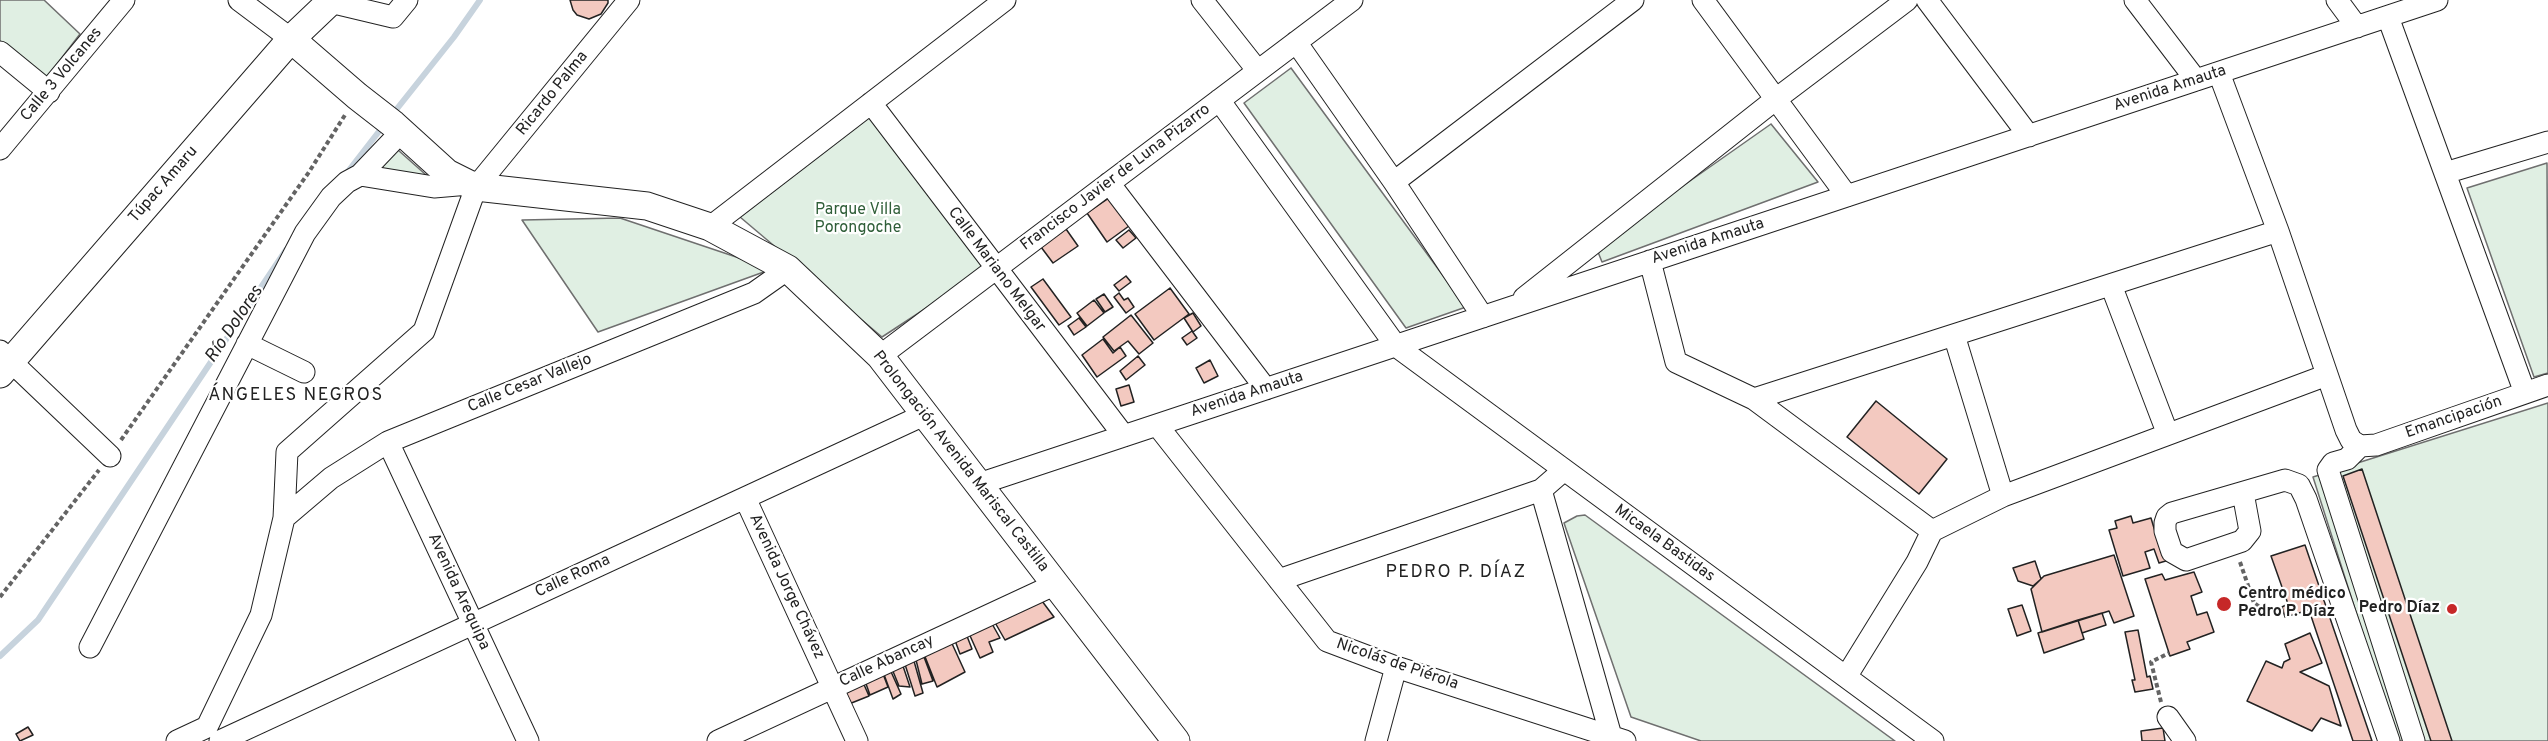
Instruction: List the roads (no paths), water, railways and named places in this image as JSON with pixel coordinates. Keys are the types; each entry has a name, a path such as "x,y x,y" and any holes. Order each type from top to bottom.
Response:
{"main road":[{"name":"Túpac Amaru","path":"4,362 291,39 331,1"},
{"name":"Prolongación Avenida Mariscal Castilla","path":"291,39 447,173 472,186 647,206 710,227 788,269 880,356 1174,741"}],"street":[{"name":"Calle 3 Volcanes","path":"0,149 124,0"},
{"name":"Prolongación Avenida Mariscal Castilla","path":"239,0 291,39"},
{"path":"331,1 393,17 407,0"},
{"name":"Ricardo Palma","path":"213,736 261,615 284,518 287,452 424,331 472,186 629,0"},
{"path":"1202,0 1258,71"},
{"name":"Francisco Javier de Luna Pizarro","path":"880,356 1352,0"},
{"path":"1394,182 1633,0"},
{"path":"1703,0 1847,196"},
{"path":"1512,307 1776,99 1907,0"},
{"path":"1927,0 2029,136"},
{"path":"2135,0 2196,80"},
{"path":"2337,0 2357,27"},
{"name":"Avenida Amauta","path":"979,484 2437,0"},
{"path":"710,227 1000,1"},
{"path":"2388,16 2525,393"},
{"path":"1296,42 1394,182 1483,317"},
{"path":"0,52 49,92"},
{"path":"2219,73 2278,231 2346,430 2351,440 2360,447"},
{"name":"Micaela Bastidas","path":"1219,100 1396,346 1933,741"},
{"name":"Calle Mariano Melgar","path":"871,103 1124,436"},
{"path":"90,647 305,233 331,196 347,182 360,175 397,128"},
{"path":"2445,173 2548,141"},
{"path":"360,175 434,187 472,186"},
{"path":"1109,183 1266,389"},
{"path":"1754,399 2278,231"},
{"path":"1650,261 1676,362 1754,399 1932,531"},
{"name":"Calle Cesar Vallejo","path":"284,518 331,478 388,442 754,293 788,269"},
{"path":"2111,285 2167,432"},
{"path":"1954,335 2003,496"},
{"path":"247,344 304,372"},
{"path":"4,362 110,456"},
{"path":"1846,677 1917,562 1932,531 2003,496 2167,432 2327,375"},
{"name":"Emancipación","path":"2414,741 2328,470 2333,463 2347,459 2360,447 2376,445 2548,385"},
{"name":"Calle Roma","path":"177,741 213,736 473,623 926,414"},
{"name":"Nicolás de Piérola","path":"1157,425 1327,641 1396,667 1618,739"},
{"name":"Avenida Arequipa","path":"388,442 528,741"},
{"path":"1279,580 1541,490 1564,470"},
{"path":"2243,494 2250,531 2248,537 2235,545 2186,560 2172,552 2165,523 2167,517 2172,513 2285,480 2299,485 2389,741"},
{"path":"1541,490 1618,739"},
{"name":"Avenida Jorge Chávez","path":"745,498 857,741"},
{"name":"Calle Abancay","path":"718,741 1056,584"},
{"path":"1376,741 1396,667"},
{"path":"2168,717 2185,741"}],"waterway":[{"name":"Río Dolores","path":"392,115 454,37 480,0"},
{"name":"Río Dolores","path":"346,174 384,125"},
{"name":"Río Dolores","path":"0,656 38,620 286,250"}],"place":[{"name":"Centro médico Pedro P. Díaz","path":"2224,604"},
{"name":"Pedro Díaz","path":"2452,609"}],"district":[{"name":"ÁNGELES NEGROS","path":"296,396"},
{"name":"PEDRO P. DÍAZ","path":"1456,573"}],"park label":[{"name":"Parque Villa Porongoche","path":"858,220"}]}
